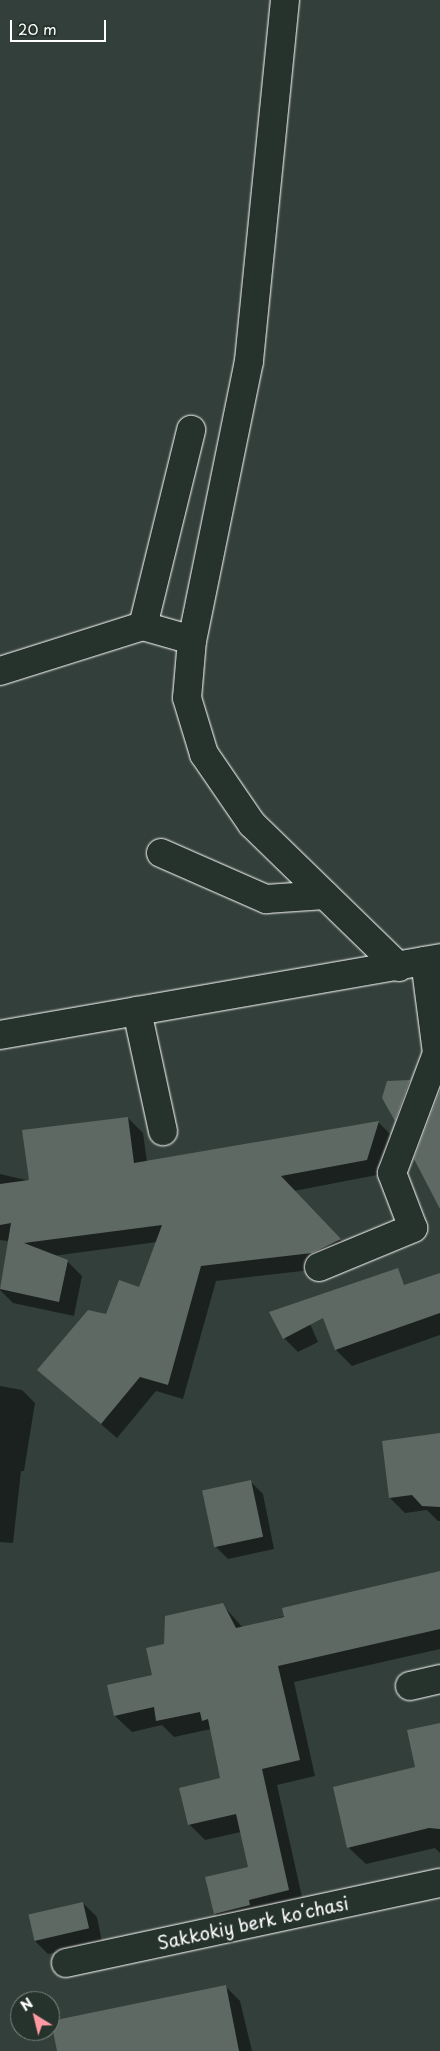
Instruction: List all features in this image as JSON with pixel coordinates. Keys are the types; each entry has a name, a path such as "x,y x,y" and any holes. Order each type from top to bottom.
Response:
{"street":[{"path":"285,0 249,361 192,640 187,698 204,754 252,824 325,895 421,962 437,1053 392,1173 413,1228 318,1266"},
{"path":"143,626 191,430"},
{"path":"0,671 143,626 192,640"},
{"path":"161,853 266,899 325,895"},
{"path":"0,1035 421,962"},
{"path":"137,1011 163,1131"},
{"path":"410,1686 440,1679"},
{"name":"Sakkokiy berk koʻchasi","path":"66,1963 440,1883"}],"building":[{"path":"410,1080 395,1121 382,1098 387,1081"},
{"path":"440,1090 440,1209 414,1159"},
{"path":"128,1117 134,1163 379,1121 367,1160 281,1176 341,1239 312,1253 201,1266 168,1385 140,1377 101,1424 37,1370 88,1310 106,1314 119,1280 139,1287 162,1225 24,1243 68,1260 59,1302 0,1289 11,1223 0,1225 0,1184 29,1180 22,1130"},
{"path":"398,1268 404,1285 440,1273 440,1313 335,1350 323,1318 283,1339 269,1312"},
{"path":"440,1433 440,1507 422,1506 412,1495 389,1498 382,1441"},
{"path":"251,1480 263,1537 214,1547 202,1490"},
{"path":"440,1571 440,1629 278,1666 300,1760 262,1769 289,1890 249,1900 250,1905 214,1914 205,1877 248,1867 236,1814 188,1825 179,1788 220,1778 208,1719 202,1721 200,1712 156,1721 154,1707 114,1716 107,1685 152,1675 146,1648 164,1644 165,1616 223,1603 236,1628 284,1617 282,1608"},
{"path":"440,1723 440,1829 429,1828 347,1848 333,1787 415,1767 407,1730"},
{"path":"83,1902 89,1928 35,1941 28,1915"},
{"path":"226,1985 239,2051 57,2051 55,2041 60,2041 60,2019"}]}
